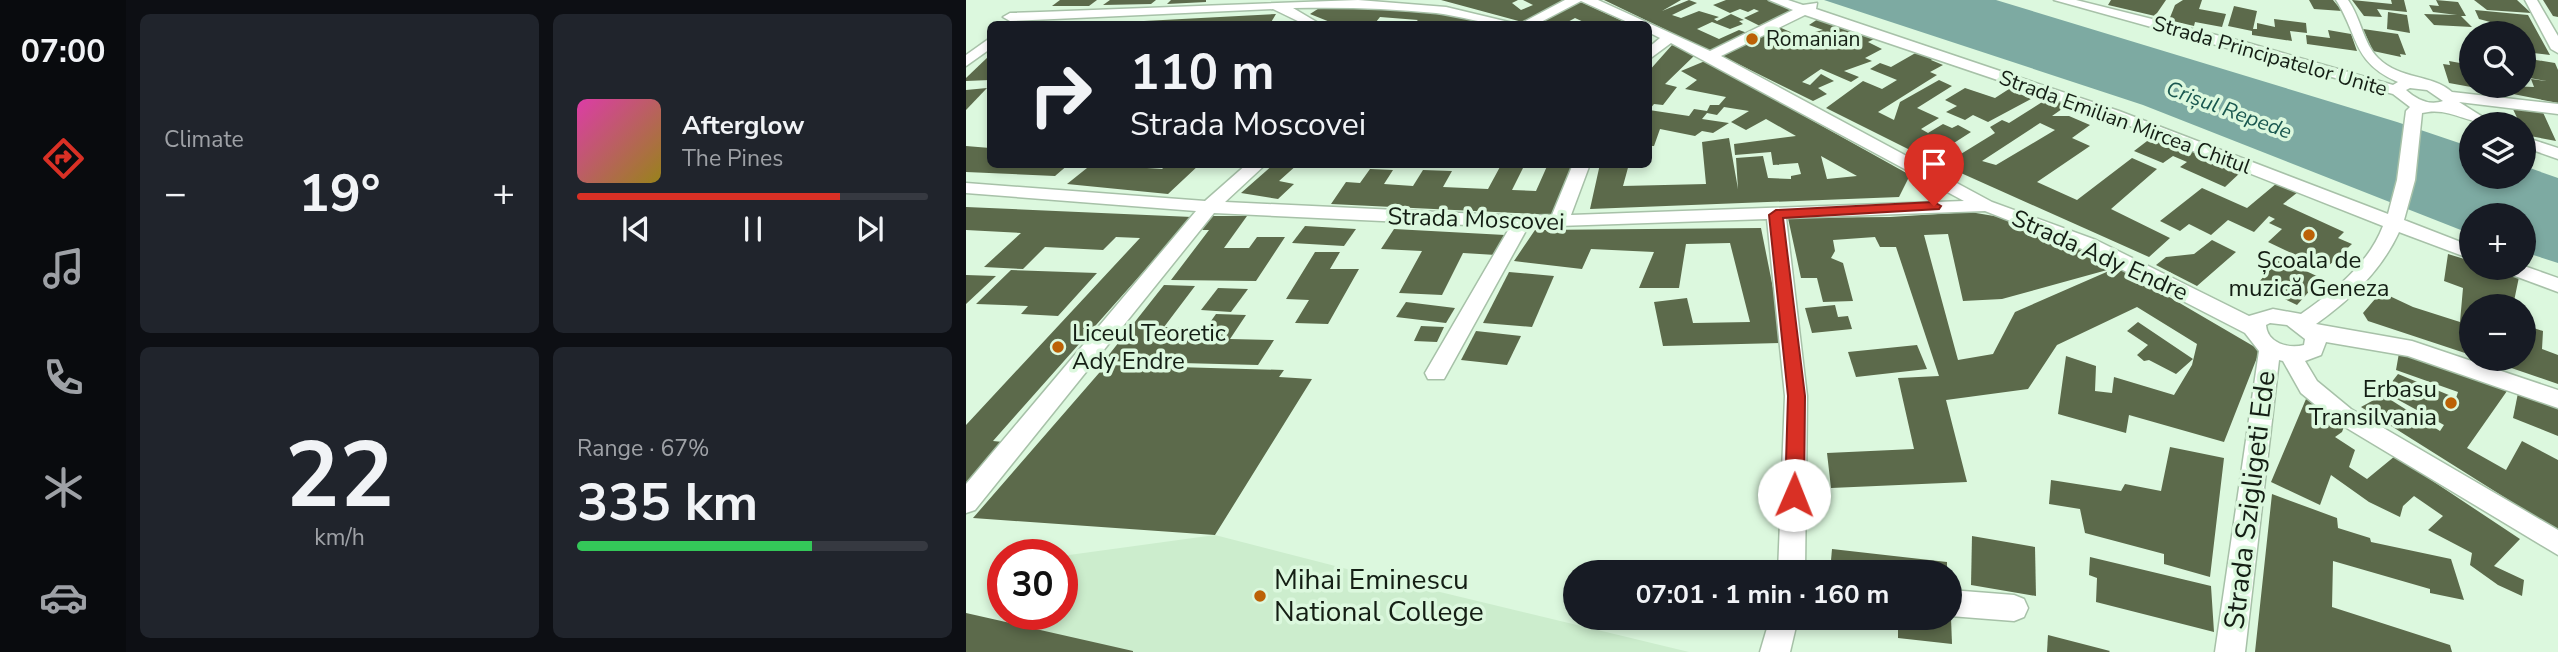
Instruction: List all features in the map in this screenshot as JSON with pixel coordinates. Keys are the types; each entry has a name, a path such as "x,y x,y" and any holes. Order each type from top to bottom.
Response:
{"street":[{"path":"1006,21 1032,0"},
{"path":"1533,21 1575,0"},
{"path":"1587,0 1635,21"},
{"name":"Strada Emilian Mircea Chitul","path":"1775,0 1811,6 2113,114 2397,218 2459,247"},
{"name":"Strada Principatelor Unite","path":"2060,0 2093,4 2398,91 2419,109"},
{"path":"2342,0 2354,18 2369,57 2389,72 2431,87 2468,112"},
{"path":"2531,0 2558,48"},
{"path":"1006,21 1276,5 1387,2 1455,6 1501,21"},
{"path":"1276,5 1308,21"},
{"path":"1710,56 1811,6"},
{"name":"Strada Ady Endre","path":"1652,29 1710,56 1986,206 2023,216 2068,236 2254,328"},
{"path":"1652,52 1669,37"},
{"path":"966,62 987,44"},
{"path":"2398,91 2401,85 2414,83"},
{"path":"2307,328 2334,303 2384,248 2397,218 2410,169 2419,109 2449,100 2558,109"},
{"path":"2536,146 2558,154"},
{"path":"966,502 1209,208 1254,168"},
{"path":"1558,223 1580,168"},
{"name":"Strada Moscovei","path":"966,188 1209,208 1558,223 1986,206"},
{"path":"1776,215 1797,396 1792,560"},
{"path":"1436,373 1522,222"},
{"path":"2536,277 2558,285"},
{"path":"2334,303 2344,321 2365,339"},
{"path":"2558,398 2412,349 2307,328 2274,315 2260,318 2254,328 2256,334 2281,351 2309,387 2343,415 2558,544"},
{"path":"2281,351 2314,350 2316,339 2307,328"},
{"name":"Strada Szigligeti Ede","path":"2230,652 2281,351"},
{"path":"1962,604 2014,608"},
{"path":"1775,652 1781,630"}],"shaded area":[{"name":"Mihai Eminescu National College","path":"1215,535 1563,622 1563,630 1598,630 1689,652 983,652 1003,630 1078,630 1078,554"}],"water":[{"name":"Crișul Repede","path":"1824,0 1996,0 2459,143 2459,189 2536,189 2536,170 2558,178 2558,263 2536,256 2536,203 2459,203 2459,229 2143,105"}],"building":[{"path":"1060,0 1097,0 1089,6 1052,6"},
{"path":"1110,0 1156,0 1151,4 1103,5"},
{"path":"1171,0 1206,0 1206,2 1167,4"},
{"path":"1441,0 1518,0 1512,3 1521,10 1533,5 1523,0 1568,0 1530,21 1519,21"},
{"path":"1604,0 1681,0 1662,11 1689,0 1697,3 1672,15 1681,18 1699,11 1719,17 1714,19 1717,21 1731,14 1744,20 1739,21 1743,24 1730,29 1712,22 1697,29 1719,39 1739,30 1750,34 1712,52"},
{"path":"1726,0 1767,0 1791,9 1791,13 1762,27 1744,18 1759,11 1754,9 1748,12 1740,9 1730,13 1713,5"},
{"path":"2111,0 2166,0 2155,16 2108,5"},
{"path":"2183,0 2202,0 2199,9 2226,14 2222,27 2195,22 2194,26 2169,20 2175,5"},
{"path":"2309,0 2333,0 2342,11 2314,9"},
{"path":"2352,0 2392,4 2391,0 2404,0 2407,12 2377,9 2382,17 2364,16"},
{"path":"2436,0 2458,2 2466,16 2461,16 2466,21 2459,21 2459,26 2434,25 2424,14 2457,15 2433,12 2429,5 2439,6"},
{"path":"2474,0 2517,0 2531,13 2487,10"},
{"path":"2543,0 2558,0 2558,17 2553,16"},
{"path":"1581,2 1622,21 1582,21 1575,18 1570,21 1540,21"},
{"path":"1324,5 1458,9 1494,21 1417,21 1380,17 1377,21 1328,21 1310,14"},
{"path":"2234,6 2257,11 2253,29 2257,29 2257,23 2275,27 2274,19 2306,23 2307,33 2290,31 2292,41 2252,35 2252,31 2228,26"},
{"path":"2475,10 2528,15 2531,21 2486,21 2479,19"},
{"path":"2388,12 2407,15 2410,33 2387,29"},
{"path":"1276,14 1272,21 1144,21"},
{"path":"1821,17 1878,37 1868,42 1882,49 1865,58 1872,61 1844,71 1859,77 1851,82 1821,69 1802,82 1810,85 1821,74 1834,81 1818,88 1827,94 1813,101 1720,55 1779,27 1795,34 1785,39 1798,46 1820,37 1811,33 1823,30 1809,25"},
{"path":"2363,29 2398,34 2406,55 2400,54 2401,57 2373,51"},
{"path":"2328,30 2351,34 2357,51 2307,44 2306,35 2330,38"},
{"path":"2536,30 2550,55 2536,53"},
{"path":"1672,45 1696,54 1665,84 1677,87 1663,105 1654,104 1652,106 1652,68"},
{"path":"1919,51 1934,57 1931,60 1943,65 1930,72 1937,75 1878,112 1894,120 1900,102 1939,80 1952,86 1917,108 1939,118 1921,129 1928,133 1943,124 1952,128 1958,125 1971,132 1943,150 1955,156 1940,165 1826,108 1863,81 1882,89 1897,80 1870,69 1880,63 1891,67"},
{"path":"987,58 987,80 966,81"},
{"path":"2536,60 2555,63 2558,70 2558,103 2533,98 2536,98 2536,80 2547,81 2536,79"},
{"path":"1705,61 1910,175 1899,197 1590,209 1599,168 1628,168 1623,186 1706,184 1702,142 1729,138 1738,189 1736,158 1763,156 1768,178 1791,179 1791,176 1801,174 1798,163 1773,165 1771,152 1735,155 1734,144 1796,136 1766,119 1746,130 1731,122 1749,111 1724,107 1717,115 1707,113 1702,119 1729,123 1713,133 1702,131 1695,136 1660,129 1654,146 1652,110 1689,116 1694,109 1707,111 1710,105 1719,105 1726,97 1685,89 1697,80 1681,71","holes":["1821,156 1857,176 1827,179"]},
{"path":"2449,61 2459,63 2459,85 2449,83 2443,64 2450,65"},
{"path":"987,88 966,110 966,90"},
{"path":"1965,88 1995,98 2009,89 2031,99 1988,122 1973,115 1965,120 1946,112 1957,106 1945,100"},
{"path":"2050,97 2069,104 2052,116 2069,116 2090,125 2072,138 2090,146 2037,182 2077,200 2132,158 2157,169 2111,209 2170,238 2149,257 1943,165 1995,133 1990,127 2002,120 2009,123","holes":["2040,123 2055,130 1996,165 1982,161"]},
{"path":"2511,105 2541,108 2556,141 2536,137 2536,112 2514,112"},
{"path":"2155,135 2242,171 2225,187 2180,167 2187,162 2173,156 2163,163 2134,151"},
{"path":"966,146 987,148 987,168 1064,168 1055,176 966,172"},
{"path":"1087,168 1196,168 1168,194 1067,184"},
{"path":"1269,168 1294,168 1279,181 1294,184 1278,199 1241,193"},
{"path":"1499,168 1523,168 1512,190 1536,191 1546,168 1574,168 1555,215 1331,204 1346,182 1360,183 1370,169 1393,170 1384,184 1413,186 1423,170 1452,171 1443,187 1488,189"},
{"path":"2277,183 2298,192 2283,204 2344,232 2338,238 2352,244 2325,269 2268,242 2282,229 2269,223 2275,219 2269,216 2254,232 2228,220 2211,235 2189,224 2180,231 2160,221 2202,188 2247,208"},
{"name":"Liceul Teoretic Ady Endre","path":"966,207 1192,217 993,441 1003,442 966,483 966,425 1140,238 1116,237 1103,250 1045,247 1023,269 984,267 1021,233 966,230"},
{"path":"1970,212 2012,219 2040,228 2118,267 2260,350 2224,442 2129,415 2126,433 2058,414 2066,356 2096,366 2095,391 2112,393 2114,377 2174,395 2192,365 2197,344 2137,307 2057,345 2028,389 1946,400 1967,482 1831,488 1827,453 1914,449 1898,378 1939,376 1896,247 1880,247 1875,237 1833,240 1835,251 1831,258 1843,263 1853,301 1823,302 1817,278 1801,278 1788,218 1890,217","holes":["1948,234 1963,301 2002,299 2118,267 2015,312 1993,354 1958,360 1924,235"]},
{"path":"1212,216 1247,216 1224,248 1249,248 1257,237 1285,237 1256,281 1171,280 1209,230 1202,230"},
{"path":"1305,226 1356,229 1344,246 1292,243"},
{"path":"1761,228 1784,343 1663,346 1654,302 1687,298 1693,323 1750,322 1730,243 1686,244 1679,288 1639,288 1654,252 1591,249 1582,269 1514,261 1535,230"},
{"path":"1394,229 1505,235 1496,255 1463,253 1442,295 1399,293 1422,251 1381,249"},
{"path":"2212,240 2236,252 2197,286 2156,265 2166,257 2194,254"},
{"path":"1315,252 1340,252 1330,269 1359,269 1328,324 1295,323 1309,300 1286,299"},
{"path":"2448,254 2459,257 2459,280 2518,280 2515,294 2462,294 2463,288 2444,281"},
{"path":"2280,259 2321,278 2297,305 2256,285"},
{"path":"1011,270 1097,273 1058,316 1021,314 1028,306 976,304"},
{"path":"1509,272 1554,276 1532,327 1483,323"},
{"path":"966,275 996,276 966,304"},
{"path":"1164,285 1195,286 1164,327 1206,328 1216,314 1246,315 1230,339 1274,340 1258,365 1104,361"},
{"path":"1218,288 1248,289 1231,312 1201,310"},
{"path":"2381,292 2413,307 2459,322 2459,351 2368,321 2363,313"},
{"path":"1406,302 1455,308 1446,323 1396,317"},
{"path":"1835,305 1838,317 1848,316 1852,329 1812,333 1805,308"},
{"path":"2138,322 2193,359 2176,374 2149,360 2144,361 2137,355 2148,345 2127,331"},
{"path":"1421,326 1444,327 1437,342 1414,341"},
{"path":"2536,329 2543,331 2542,349 2558,355 2558,384 2520,371 2536,371"},
{"path":"1476,331 1521,336 1507,365 1461,360"},
{"path":"1917,345 1927,369 1856,377 1848,352"},
{"name":"Erbasu Transilvania","path":"2399,353 2507,391 2467,448 2506,470 2522,441 2558,460 2558,531 2361,407 2383,395 2440,431 2444,425 2384,392 2398,374 2456,398 2458,392 2396,370"},
{"path":"1106,365 1284,370 1279,377 1312,379 1215,535 973,518"},
{"path":"2518,393 2558,408 2558,436 2513,418"},
{"path":"2306,399 2346,421 2342,432 2335,437 2355,450 2349,467 2367,479 2395,456 2520,539 2494,566 2524,580 2522,596 2498,585 2470,565 2472,553 2428,530 2443,516 2414,496 2403,506 2400,517 2369,502 2331,475 2320,505 2271,482"},
{"path":"2170,447 2224,458 2210,577 2164,564 2164,554 2085,533 2080,509 2049,504 2051,480 2121,491 2125,484 2161,491"},
{"path":"2272,494 2337,518 2338,528 2370,538 2371,542 2451,559 2464,600 2430,593 2430,589 2333,561 2332,607 2450,645 2452,652 2255,652"},
{"path":"1972,536 2035,547 2036,596 1971,585"},
{"path":"1832,549 1929,560 1831,560"},
{"path":"2090,557 2211,586 2214,632 2096,602 2097,578 2089,575"},
{"path":"966,613 987,618 987,630 1041,630 1133,651 1133,652 966,652"},
{"path":"1898,630 1951,630 1952,644 1898,638"},
{"path":"2048,635 2110,651 2047,652"}],"place":[{"name":"Romanian","path":"1752,39"},
{"name":"Școala de muzică Geneza","path":"2309,235"},
{"name":"Liceul Teoretic Ady Endre","path":"1058,347"},
{"name":"Erbasu Transilvania","path":"2451,403"},
{"name":"Mihai Eminescu National College","path":"1260,596"}],"route":[{"path":"1794,495 1797,396 1776,215 1934,206"}]}
